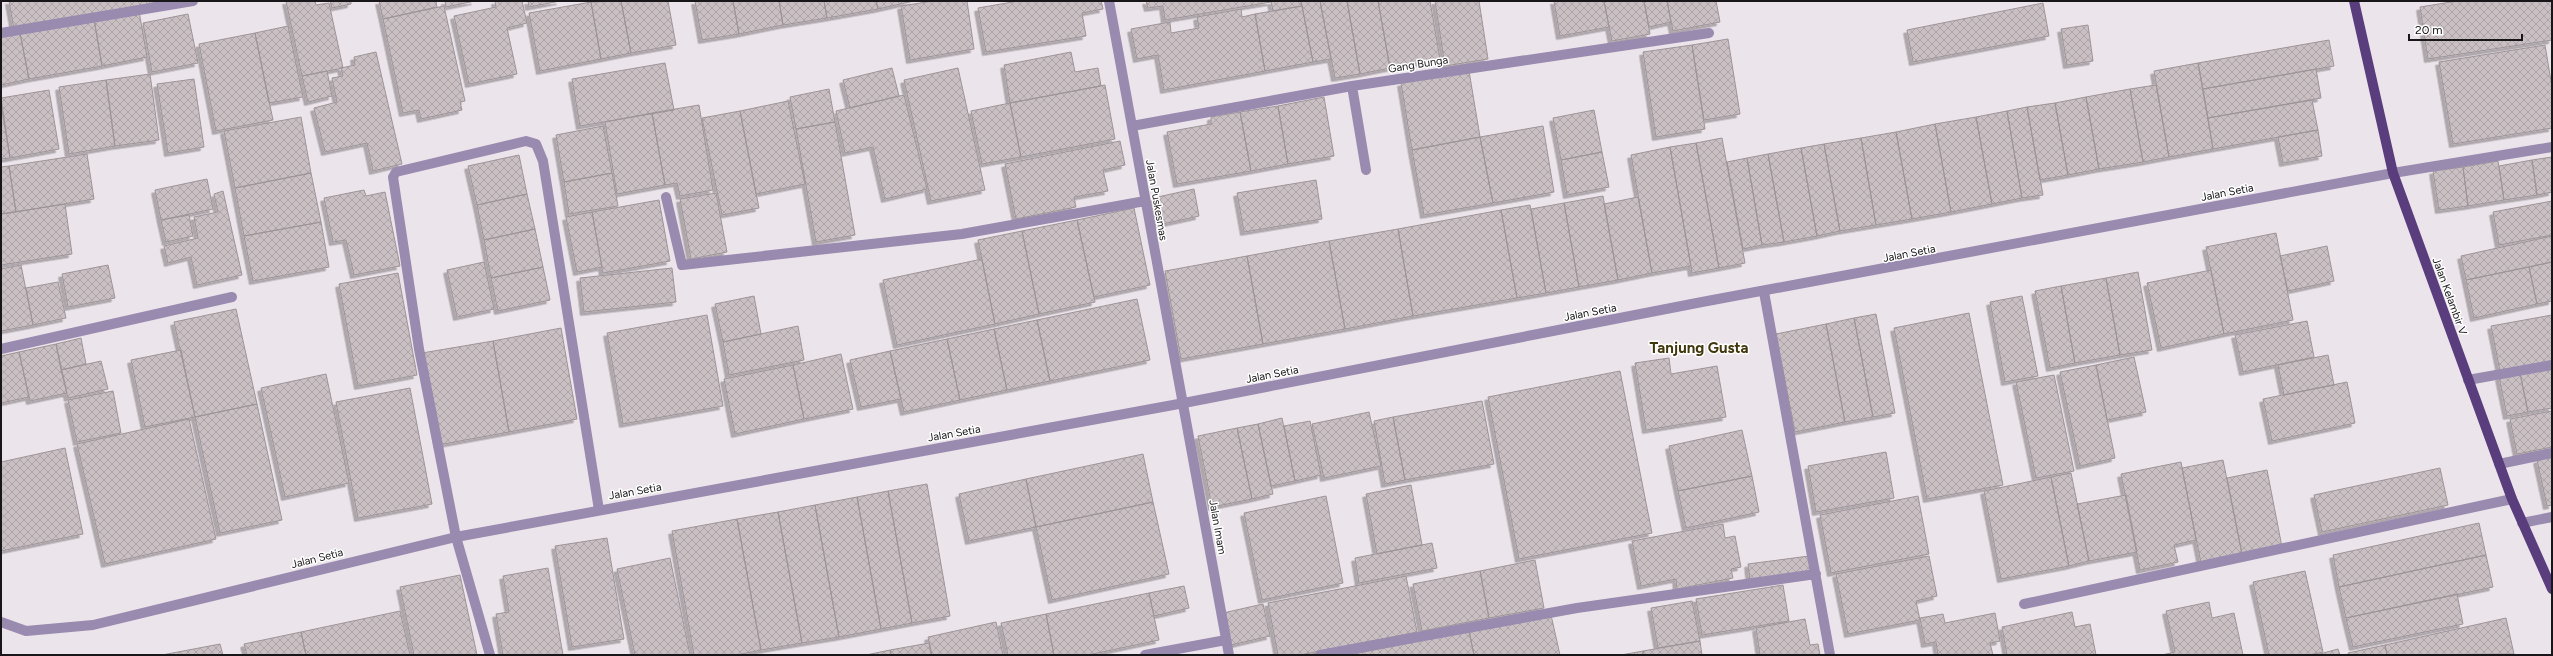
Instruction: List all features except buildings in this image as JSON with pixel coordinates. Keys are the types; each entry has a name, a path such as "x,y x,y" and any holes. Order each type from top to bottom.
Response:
{"main road":[{"name":"Jalan Kelambir V","path":"2354,1 2393,173 2512,499 2552,589"}],"street":[{"path":"1,33 193,1"},
{"name":"Jalan Puskesmas","path":"1109,1 1145,201 1184,404"},
{"name":"Gang Bunga","path":"1132,126 1352,86 1709,33"},
{"path":"1352,86 1366,170"},
{"path":"490,655 456,537 419,349 393,177 401,170 526,141 536,144 543,161 599,510"},
{"name":"Jalan Setia","path":"1,622 26,631 93,624 456,537 1184,404 1702,302 1764,292 2393,173 2552,147"},
{"path":"666,197 682,265 962,234 1145,201"},
{"path":"1764,292 1830,655"},
{"path":"1,349 232,297"},
{"path":"2468,380 2552,365"},
{"name":"Jalan Imam","path":"1184,404 1229,655"},
{"path":"2499,464 2552,453"},
{"path":"2024,604 2512,499"},
{"path":"2522,523 2552,518"},
{"path":"1320,655 1577,608 1816,574"},
{"path":"1145,655 1226,640"}],"district":[{"name":"Tanjung Gusta","path":"1699,348"}]}
